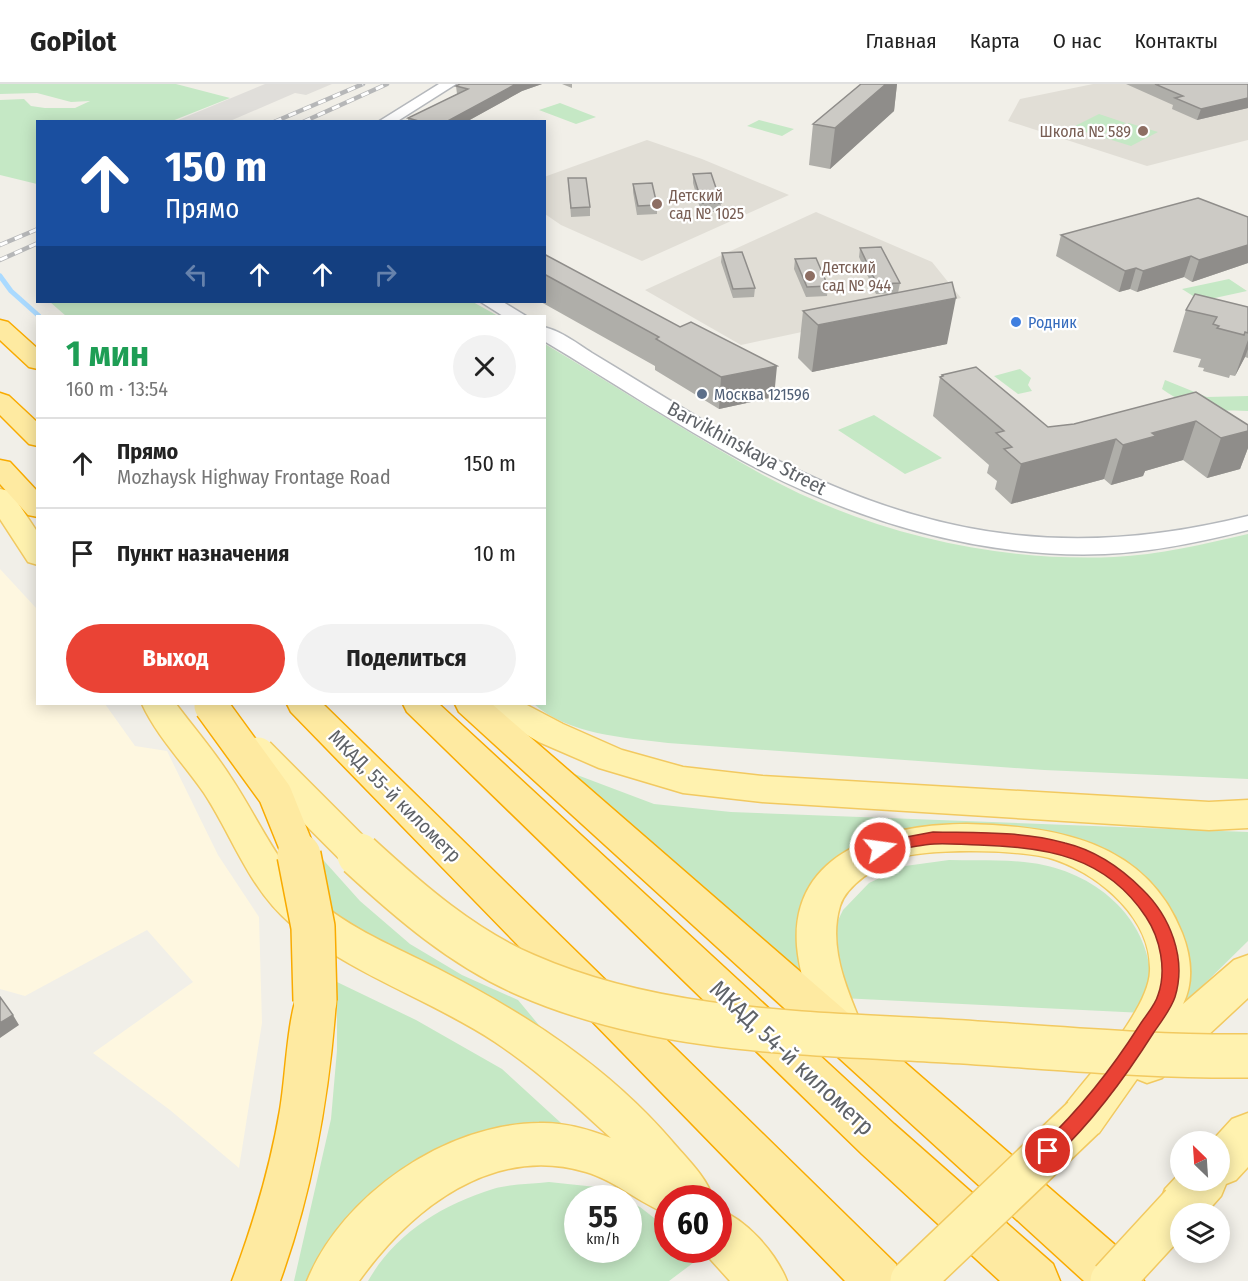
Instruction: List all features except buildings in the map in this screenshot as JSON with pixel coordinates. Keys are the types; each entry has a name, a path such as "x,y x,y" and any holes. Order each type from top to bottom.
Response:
{"highway":[{"path":"0,327 33,356"},
{"path":"0,401 36,436"},
{"path":"0,468 36,507"},
{"path":"210,705 254,764 282,807 308,890 316,955 311,1060 298,1145 274,1237 256,1281"},
{"name":"МКАД, 55-й километр","path":"304,705 879,1281"},
{"name":"МКАД, 54-й километр","path":"420,705 878,1139 1036,1281"},
{"path":"472,705 844,1033 1120,1281"}],"main road":[{"path":"0,497 36,553"},
{"path":"159,705 218,786 265,869 304,912 358,950 430,984 510,1029 564,1068 632,1128 679,1185"},
{"path":"210,705 343,841 407,897 457,934 520,973 608,1004 718,1026 1072,1049 1248,1056"},
{"path":"501,705 551,733 611,759 683,780 762,789 1197,815 1248,814"},
{"path":"844,1033 822,977 815,946 819,909 834,881 849,868 880,848 933,838 1029,841 1065,849 1092,860 1121,878 1145,902 1164,931 1170,965 1167,997 1127,1060 1083,1118"},
{"path":"912,1281 1083,1118 1177,1039 1248,972"},
{"path":"331,1281 370,1226 406,1193 445,1170 490,1152 528,1144 570,1146 610,1157 661,1185"},
{"path":"1112,1281 1196,1191"},
{"path":"732,1247 763,1281"}],"street":[{"path":"388,120 448,84"},
{"path":"492,303 514,315"},
{"name":"Barvikhinskaya Street","path":"546,334 778,470 827,492 927,525 1016,543 1058,548 1169,540 1248,523"}],"shaded area":[{"path":"265,84 332,84 306,95 295,93 232,120 178,120"},
{"name":"Школа № 589","path":"1093,84 1248,84 1248,140 1147,166 1008,121 1020,99"},
{"name":"Детский сад № 1025","path":"647,140 702,159 789,195 642,261 561,225 546,215 546,176"},
{"name":"Детский сад № 944","path":"816,212 932,262 961,298 741,345 645,290"},
{"path":"0,569 36,608 36,705 106,705 135,746 167,751 218,855 259,917 262,1023 239,1168 170,1110 93,1053 193,982 147,930 25,996 0,989"}],"green space":[{"path":"0,84 176,84 230,98 175,120 36,120 36,184 0,175 0,100 24,99 31,106 45,108 75,108 90,101 71,102 37,93 0,94"},
{"path":"560,103 596,117 576,124 539,110"},
{"path":"1099,114 1126,123 1099,136 1071,128"},
{"path":"759,120 794,129 782,136 747,126"},
{"path":"1129,123 1158,132 1131,146 1102,137"},
{"path":"1229,279 1247,291 1201,301 1182,289"},
{"path":"51,303 475,303 496,315 65,315"},
{"path":"546,345 763,475 846,513 933,540 978,549 1023,554 1114,557 1148,554 1248,534 1248,779 1044,770 668,743 597,733 547,714 535,705 546,705"},
{"path":"1020,369 1031,378 1028,385 1032,391 1018,394 994,376"},
{"path":"1165,380 1207,397 1248,396 1248,411 1212,410 1194,406 1162,389"},
{"path":"874,415 942,458 905,474 838,430"},
{"path":"548,764 654,804 731,812 1248,832 1248,941 1184,1004 1183,969 1097,856 885,841 802,932 798,954 807,989"},
{"path":"317,853 360,901 410,944 462,975 518,1000 573,1066 332,914"},
{"path":"949,860 1032,863 1055,868 1096,887 1114,901 1129,917 1140,936 1148,958 1151,981 1144,1013 841,998 830,937 843,910 869,883 905,866"},
{"path":"337,982 416,1020 502,1069 572,1133 528,1133 310,1281 294,1281 331,1119 337,1050"},
{"path":"549,1182 577,1185 564,1185 564,1263 642,1263 642,1209 654,1218 654,1263 693,1263 669,1281 368,1281 392,1249 421,1223 474,1196 513,1185"}],"waterway":[{"path":"1,278 0,276 11,291 38,315"}],"railway":[{"path":"279,120 363,84"},
{"path":"307,120 387,84"},
{"path":"0,245 36,230"},
{"path":"0,260 36,244"}],"place":[{"name":"Школа № 589","path":"1143,131"},
{"name":"Детский сад № 1025","path":"657,204"},
{"name":"Детский сад № 944","path":"810,276"},
{"name":"Родник","path":"1016,322"},
{"name":"Москва 121596","path":"702,394"}],"route":[{"path":"880,848 904,841 933,838 1029,841 1065,849 1092,860 1121,878 1145,902 1164,931 1170,965 1167,997 1127,1060 1083,1118 1048,1151"}]}
